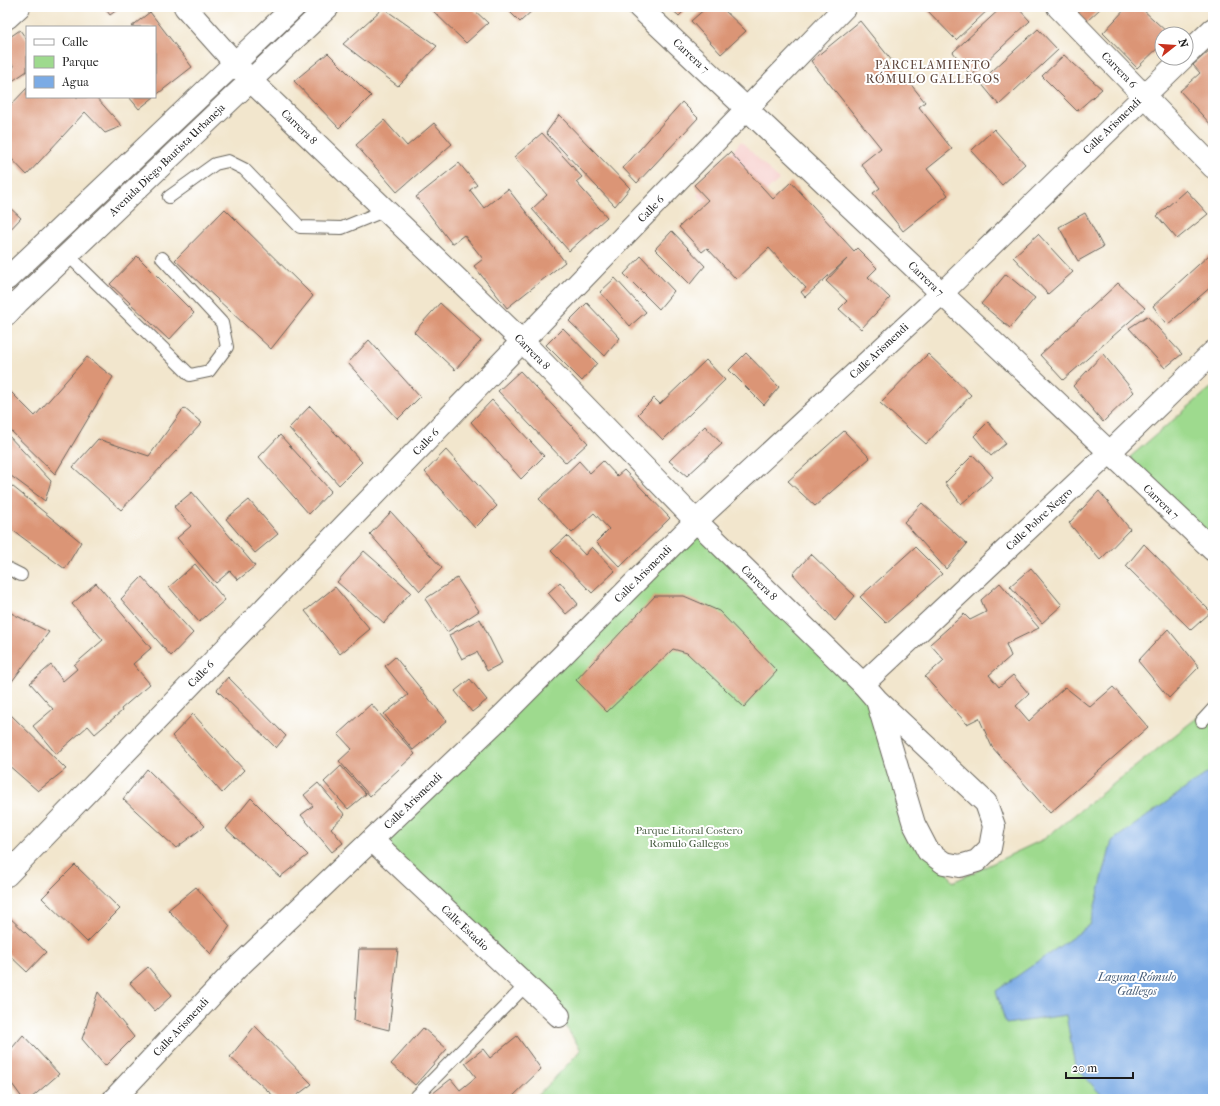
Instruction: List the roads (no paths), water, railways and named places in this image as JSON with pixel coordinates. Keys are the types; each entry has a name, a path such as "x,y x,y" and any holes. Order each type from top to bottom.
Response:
{"street":[{"path":"7,18 19,7"},
{"name":"Carrera 8","path":"185,7 251,81 523,342 696,521 870,692 986,803 994,826 990,848 977,861 960,866 944,862 928,851 914,824 870,692"},
{"name":"Avenida Diego Bautista Urbaneja","path":"7,279 294,7"},
{"name":"Avenida Diego Bautista Urbaneja","path":"11,302 68,255 328,7"},
{"name":"Carrera 7","path":"639,7 1213,550"},
{"name":"Calle 6","path":"7,875 845,7"},
{"name":"Carrera 6","path":"1058,7 1213,167"},
{"path":"1194,47 1213,29"},
{"name":"Calle Arismendi","path":"114,1099 237,968 504,714 696,521 941,294 1175,66"},
{"name":"Calle Pobre Negro","path":"870,692 1110,452 1213,352"},
{"name":"Calle Estadio","path":"372,840 559,1016"}],"lane":[{"path":"169,197 216,164 228,161 244,169 300,227 342,228 386,210"},
{"path":"68,255 190,375 209,371 227,347 222,323 162,258"},
{"path":"7,568 21,575"},
{"path":"1202,721 1213,709"},
{"path":"414,1099 526,985"}],"water":[{"name":"Laguna Rómulo Gallegos","path":"1213,769 1213,1099 1105,1099 1075,1066 1066,1015 1006,1024 996,991 1090,925 1112,841"}],"district":[{"name":"PARCELAMIENTO RÓMULO GALLEGOS","path":"933,72"}],"park label":[{"name":"Parque Litoral Costero Romulo Gallegos","path":"689,836"}]}
